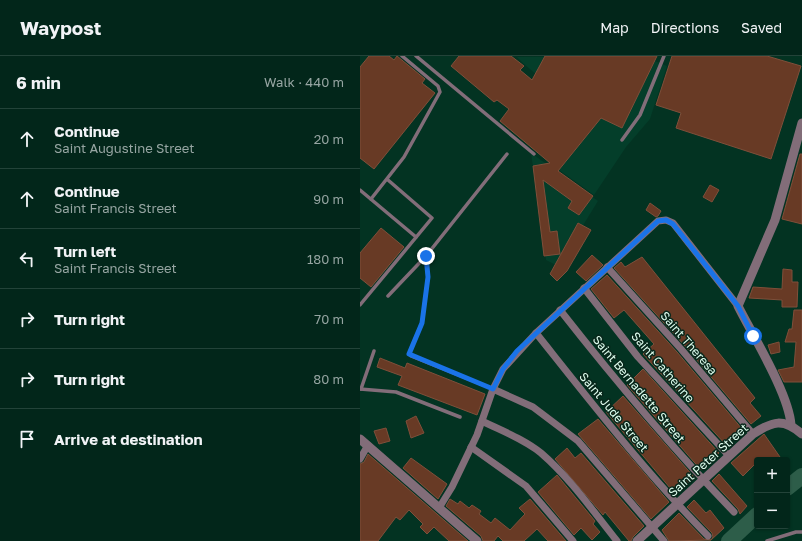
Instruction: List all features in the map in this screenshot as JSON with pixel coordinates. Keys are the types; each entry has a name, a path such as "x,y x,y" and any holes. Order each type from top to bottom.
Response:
{"street":[{"path":"738,306 775,220 802,123"},
{"path":"439,508 452,488 471,447 493,389 503,369 536,333 560,310 658,221 666,220 673,224 738,306 778,384 790,414 791,425 802,434"},
{"name":"Saint Theresa","path":"607,267 753,434"},
{"name":"Saint Catherine","path":"584,288 638,357 729,456"},
{"name":"Saint Bernadette Street","path":"560,310 623,389 703,480 734,512"},
{"name":"Saint Jude Street","path":"536,333 599,412 677,504 708,536"},
{"path":"493,389 533,407 578,441 664,541"},
{"path":"482,421 521,440 540,453 580,495 617,541"},
{"name":"Saint Peter Street","path":"637,541 753,434 768,424 778,423 791,425"},
{"path":"360,439 477,541"},
{"path":"360,459 368,445"},
{"path":"471,447 526,486 573,541"}],"lane":[{"path":"371,199 388,180 418,133 440,90 402,56"},
{"path":"416,56 534,154"},
{"path":"622,140 640,115 664,56"},
{"path":"388,296 426,256 507,154"},
{"path":"361,302 432,218 388,180"},
{"path":"360,190 416,237"},
{"path":"426,256 428,277 422,323 409,354 493,389"},
{"path":"374,351 361,389 396,392 460,417"},
{"path":"767,541 796,532 802,532"}],"shaded area":[{"path":"657,56 655,61 667,66 650,119 626,147 594,195 559,170 601,118 570,103 517,57"},
{"path":"531,153 598,201 558,266 546,260"}],"building":[{"path":"369,56 389,56 394,60 397,56 425,79 422,83 435,93 374,169 360,158 360,67"},
{"path":"459,56 511,56 524,66 520,70 532,80 545,56 657,56 622,128 601,118 558,171 593,196 579,215 568,208 572,201 543,180 550,232 557,231 560,254 544,256 533,166 550,163 500,121 509,109 497,100 494,102 451,66"},
{"path":"672,56 767,56 801,66 771,159 676,128 681,113 656,105"},
{"path":"800,154 802,154 802,224 782,219"},
{"path":"710,185 719,190 712,202 703,197"},
{"path":"650,203 661,211 658,216 656,217 646,210"},
{"path":"578,223 591,230 567,271 557,281 550,274"},
{"path":"381,228 404,247 371,287 360,278 360,253"},
{"path":"592,255 603,265 586,281 576,272"},
{"path":"642,257 755,398 750,403 761,416 751,424 685,346 614,268 621,262 625,267"},
{"path":"783,269 792,270 792,282 798,282 797,307 782,307 782,300 749,298 753,287 782,289"},
{"path":"607,275 677,352 743,430 726,445 643,354 654,344 624,310 614,318 591,289"},
{"path":"794,310 802,310 802,382 784,382 778,370 794,367 796,342 785,342 789,329 792,329"},
{"path":"779,342 780,352 771,354 768,345"},
{"path":"380,358 405,368 407,363 485,394 477,415 398,385 402,376 377,367"},
{"path":"643,369 719,453 701,470 627,385"},
{"path":"623,396 694,477 676,495 606,412"},
{"path":"416,416 424,433 411,438 406,421"},
{"path":"598,419 669,502 651,519 578,434"},
{"path":"386,428 390,441 379,444 374,431"},
{"path":"764,434 780,457 754,457 754,465 743,476 731,463"},
{"path":"567,448 575,458 581,453 644,526 631,541 629,541 605,512 603,515 555,459"},
{"path":"368,454 468,541 449,541 434,527 427,534 420,527 423,524 409,510 400,520 396,517 378,541 360,541 360,464 364,462"},
{"path":"411,458 447,484 438,499 403,468"},
{"path":"719,474 747,506 740,514 738,509 712,481"},
{"path":"557,475 595,521 593,524 600,532 592,540 581,528 574,535 538,492"},
{"path":"450,499 458,504 460,501 469,508 472,505 481,511 479,514 491,523 495,518 510,530 525,514 519,508 530,499 566,541 548,541 537,529 524,541 503,541 498,536 494,541 483,541 481,536 446,506"},
{"path":"694,500 706,513 710,510 724,528 711,540 713,537 712,533 687,507"},
{"path":"679,513 704,539 711,540 669,541 662,530"}],"waterway":[{"path":"790,486 802,476"},
{"path":"729,541 754,518"}],"route":[{"path":"426,256 428,277 422,323 418,336 409,351 409,354 493,389 503,369 517,351 658,221 666,220 673,224 738,306 753,336"}]}
